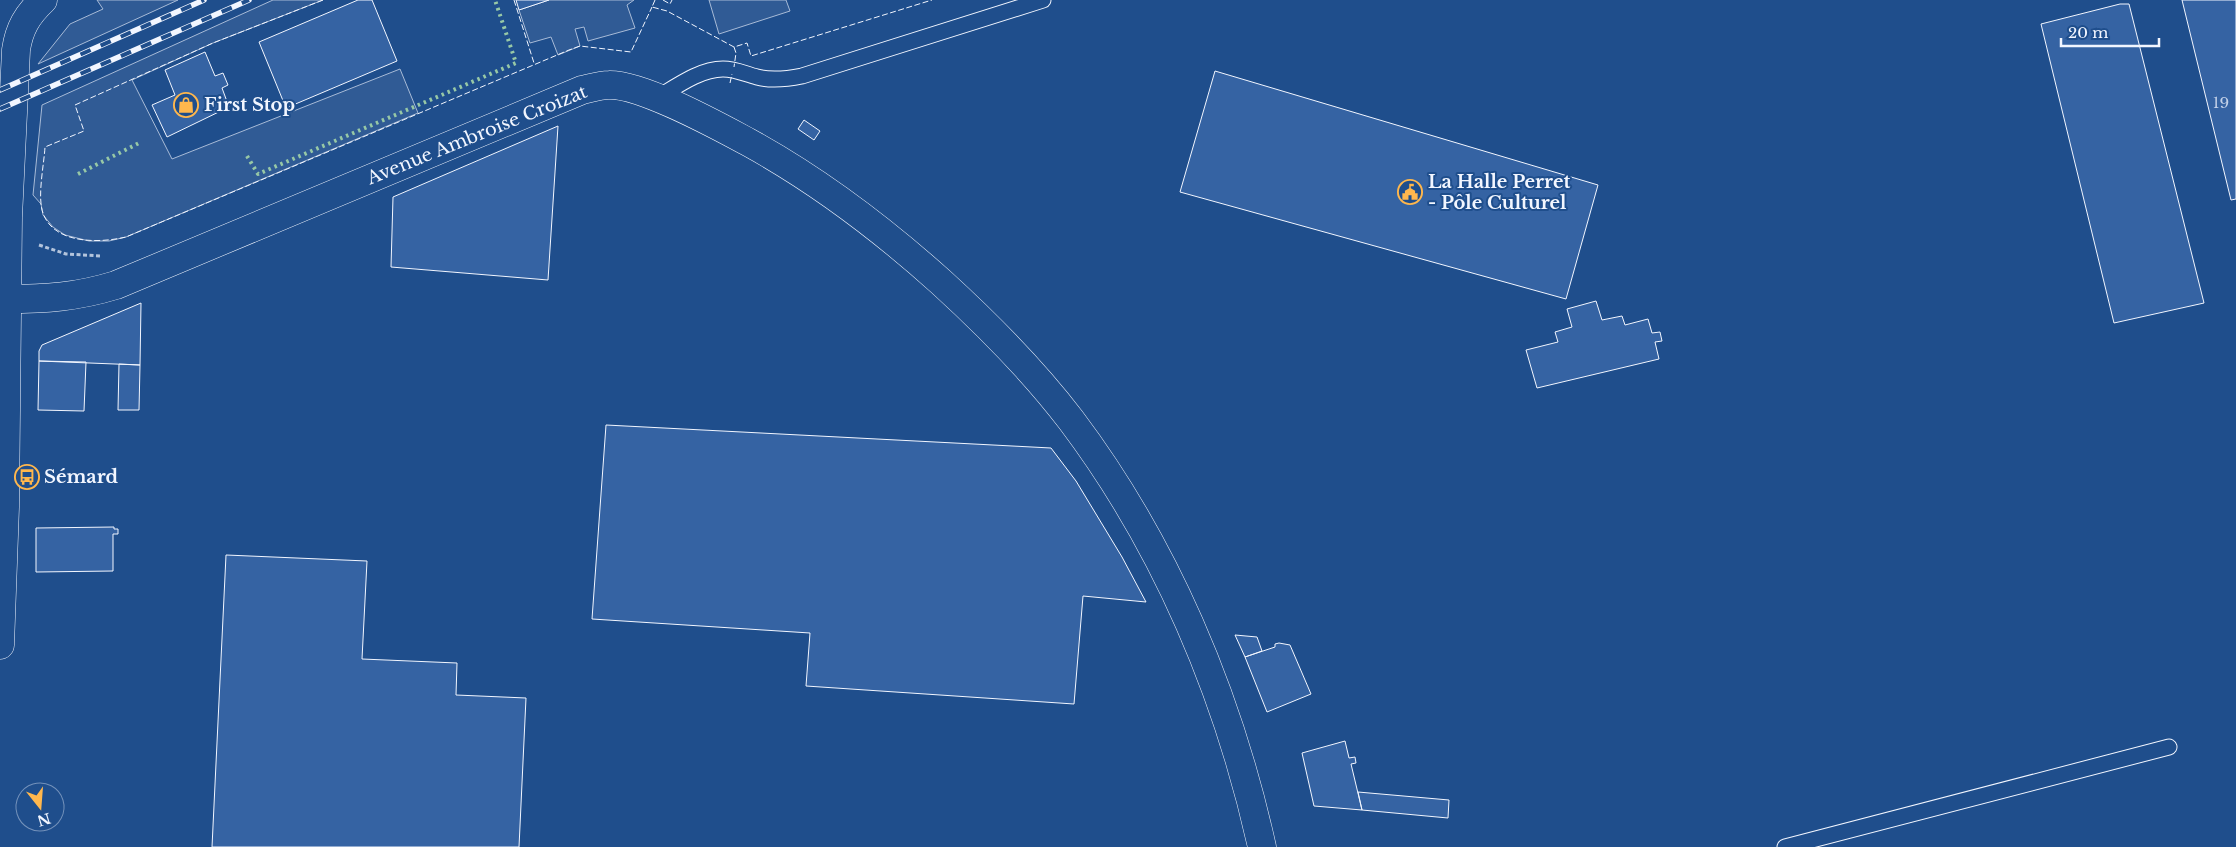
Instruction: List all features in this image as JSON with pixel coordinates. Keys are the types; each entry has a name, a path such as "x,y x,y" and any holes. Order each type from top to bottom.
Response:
{"street":[{"path":"0,645 5,507 3,331 6,299 4,237 16,50 18,34 24,21 43,0"},
{"name":"Avenue Ambroise Croizat","path":"6,299 64,298 87,294 116,285 582,90 609,85 627,87 657,98 720,127 782,161 859,213 956,296 1028,369 1069,418 1106,471 1138,523 1189,622 1210,672 1232,738 1262,847"}],"lane":[{"path":"657,98 685,81 722,69 734,70 757,78 772,80 802,76 1043,0"},
{"path":"1785,847 2169,747"}],"path":[{"path":"4,237 66,254 104,256"}],"shaded area":[{"path":"97,0 178,0 38,64 70,24 103,9"},
{"path":"273,0 323,0 213,43 132,80 172,159 400,69 418,113 126,237 109,241 89,241 65,235 53,227 43,215 41,204 33,195 42,105"},
{"path":"549,0 634,0 627,5 635,28 588,41 584,27 575,29 580,46 558,55 551,37 530,43 519,10"},
{"path":"709,0 786,0 790,11 719,34"}],"building":[{"path":"358,0 372,0 397,61 286,108 259,42"},
{"path":"516,0 549,0 519,10"},
{"path":"2182,0 2236,0 2236,199 2231,200"},
{"path":"2120,4 2129,4 2204,303 2114,323 2041,24"},
{"path":"205,52 215,76 223,73 228,85 222,88 229,107 167,137 152,105 175,95 165,70"},
{"path":"1215,71 1598,185 1566,299 1180,192"},
{"path":"804,120 820,131 814,140 798,129"},
{"path":"558,126 548,280 391,267 393,197"},
{"path":"1596,301 1602,320 1622,316 1625,325 1648,319 1652,333 1660,332 1662,341 1655,342 1659,359 1537,388 1526,350 1558,342 1555,332 1572,327 1567,309"},
{"path":"141,303 140,365 39,361 39,351 42,345"},
{"path":"39,361 86,362 84,411 38,410"},
{"path":"119,364 140,365 139,410 118,410"},
{"path":"606,425 1051,448 1076,481 1122,557 1146,602 1083,596 1074,704 806,686 810,633 592,619"},
{"path":"114,527 114,529 118,529 118,534 113,534 113,571 36,572 36,528"},
{"path":"226,555 367,561 362,659 457,663 456,695 526,698 519,847 212,847"},
{"path":"1235,635 1257,637 1262,651 1245,657"},
{"path":"1275,644 1290,645 1311,694 1267,712 1245,657 1275,647"},
{"path":"1345,741 1349,758 1355,757 1356,763 1351,764 1362,810 1314,806 1302,753"},
{"path":"1358,792 1449,800 1448,818 1362,810"}],"railway":[{"path":"0,90 204,0"},
{"path":"0,109 249,0"}],"hedge":[{"path":"247,156 258,174 516,63 495,0"},
{"path":"78,174 141,142"}],"fence":[{"path":"323,0 213,43 75,105 84,131 45,147 41,181 41,206 49,223 57,231 79,239 104,240 126,237 569,50 580,46 631,52 652,7"},
{"path":"514,0 534,63"},
{"path":"655,0 652,7 667,11 734,47 747,43 751,56 932,0"},
{"path":"663,0 670,4 672,0"},
{"path":"734,47 736,53 734,67"},
{"path":"730,83 732,74"}],"place":[{"name":"First Stop","path":"186,105"},
{"name":"La Halle Perret - Pôle Culturel","path":"1410,192"},
{"name":"Sémard","path":"27,477"}]}
